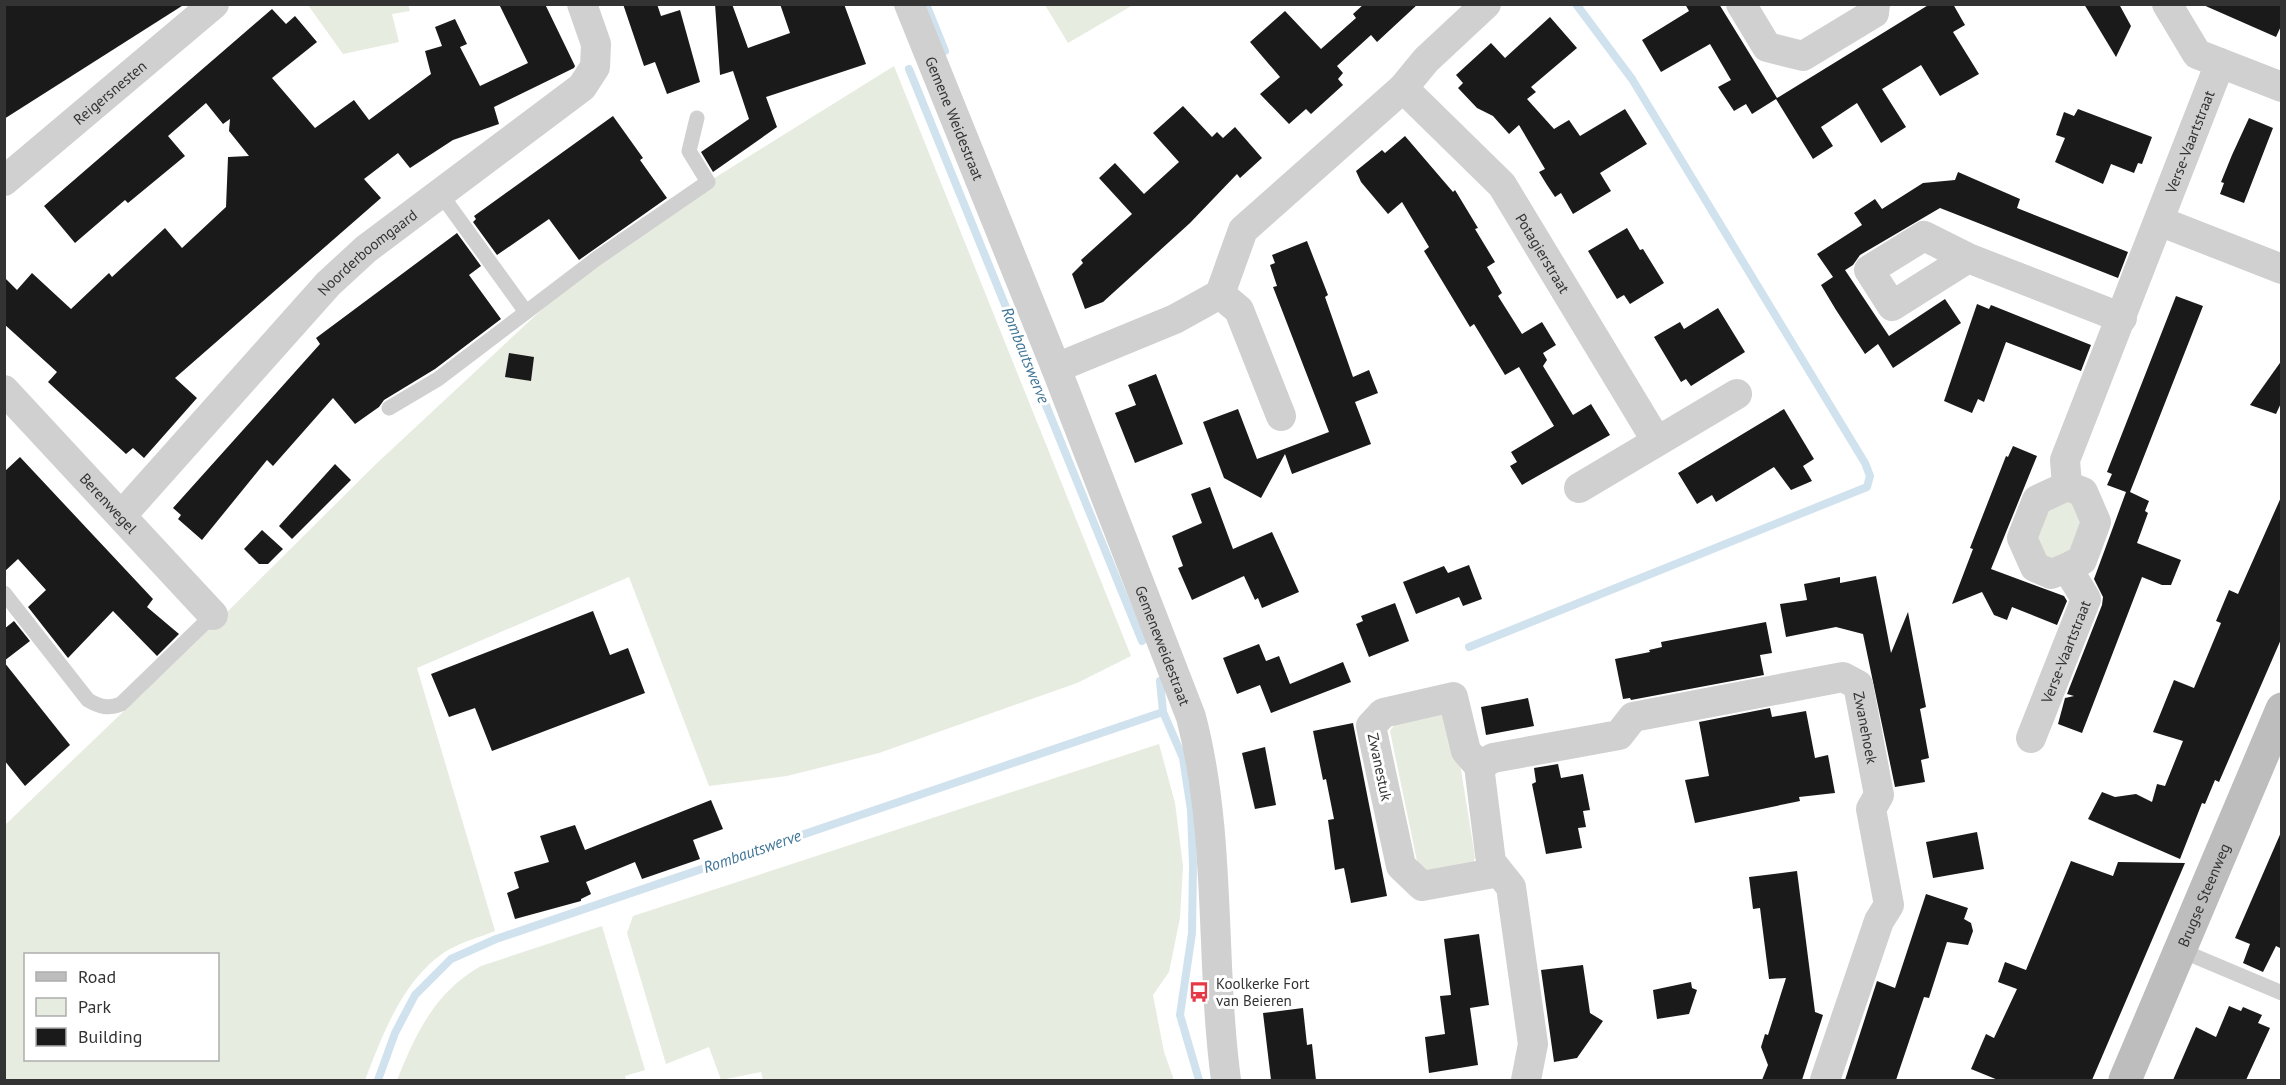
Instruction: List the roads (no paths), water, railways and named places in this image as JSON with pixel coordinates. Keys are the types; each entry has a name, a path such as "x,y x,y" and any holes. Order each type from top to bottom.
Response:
{"main road":[{"name":"Brugse Steenweg","path":"2125,1080 2282,710"}],"street":[{"name":"Reigersnesten","path":"4,181 214,4"},
{"name":"Noorderboomgaard","path":"122,515 328,284 366,249 582,87 595,67 596,44 582,4"},
{"name":"Gemene Weidestraat","path":"909,4 1000,233"},
{"path":"1056,368 1175,319 1220,294 1243,230 1403,87 1426,60 1486,4"},
{"path":"1740,4 1767,47 1803,56 1874,13 1875,4"},
{"path":"2167,4 2197,54 2282,87"},
{"name":"Verse-Vaartstraat","path":"2067,486 2065,460 2220,63"},
{"name":"Potagierstraat","path":"1403,87 1502,185 1656,440"},
{"path":"2159,221 2282,269"},
{"name":"Gemeneweidestraat","path":"1000,233 1167,650 1198,745 1211,829 1219,1029 1226,1080"},
{"path":"1968,258 2122,318"},
{"path":"1220,294 1239,310 1281,416"},
{"name":"Berenwegel","path":"4,390 213,615"},
{"path":"1580,488 1656,440 1737,394"},
{"path":"2067,486 2083,492 2096,522 2082,560 2051,574 2035,567 2022,538 2037,500 2067,486"},
{"name":"Verse-Vaartstraat","path":"2031,738 2086,599 2067,568"},
{"name":"Zwanehoek","path":"1479,766 1493,758 1619,735 1633,717 1843,677 1858,685 1879,795 1871,809 1889,904 1879,921 1825,1080"},
{"name":"Zwanestuk","path":"1499,872 1422,886 1401,866 1371,726 1383,713 1453,697 1466,751 1479,766 1491,862 1499,872 1511,887 1533,1044 1526,1080"}],"lane":[{"path":"389,408 438,379 596,259 708,182 689,151 697,118"},
{"path":"440,193 526,312"},
{"path":"4,593 88,700 99,706 111,708 121,704 213,615"},
{"path":"2180,950 2282,993"}],"waterway":[{"name":"Rombautswerve","path":"926,4 945,51"},
{"path":"1469,647 1867,487 1870,476 1865,463 1632,79 1576,4"},
{"name":"Rombautswerve","path":"909,69 1142,641"},
{"name":"Rombautswerve","path":"378,1080 395,1033 415,995 451,959 496,939 1163,712 1160,681"},
{"path":"1163,712 1183,758 1191,810 1192,933 1180,1015 1199,1080"}],"place":[{"name":"Koolkerke Fort van Beieren","path":"1199,992"}]}
